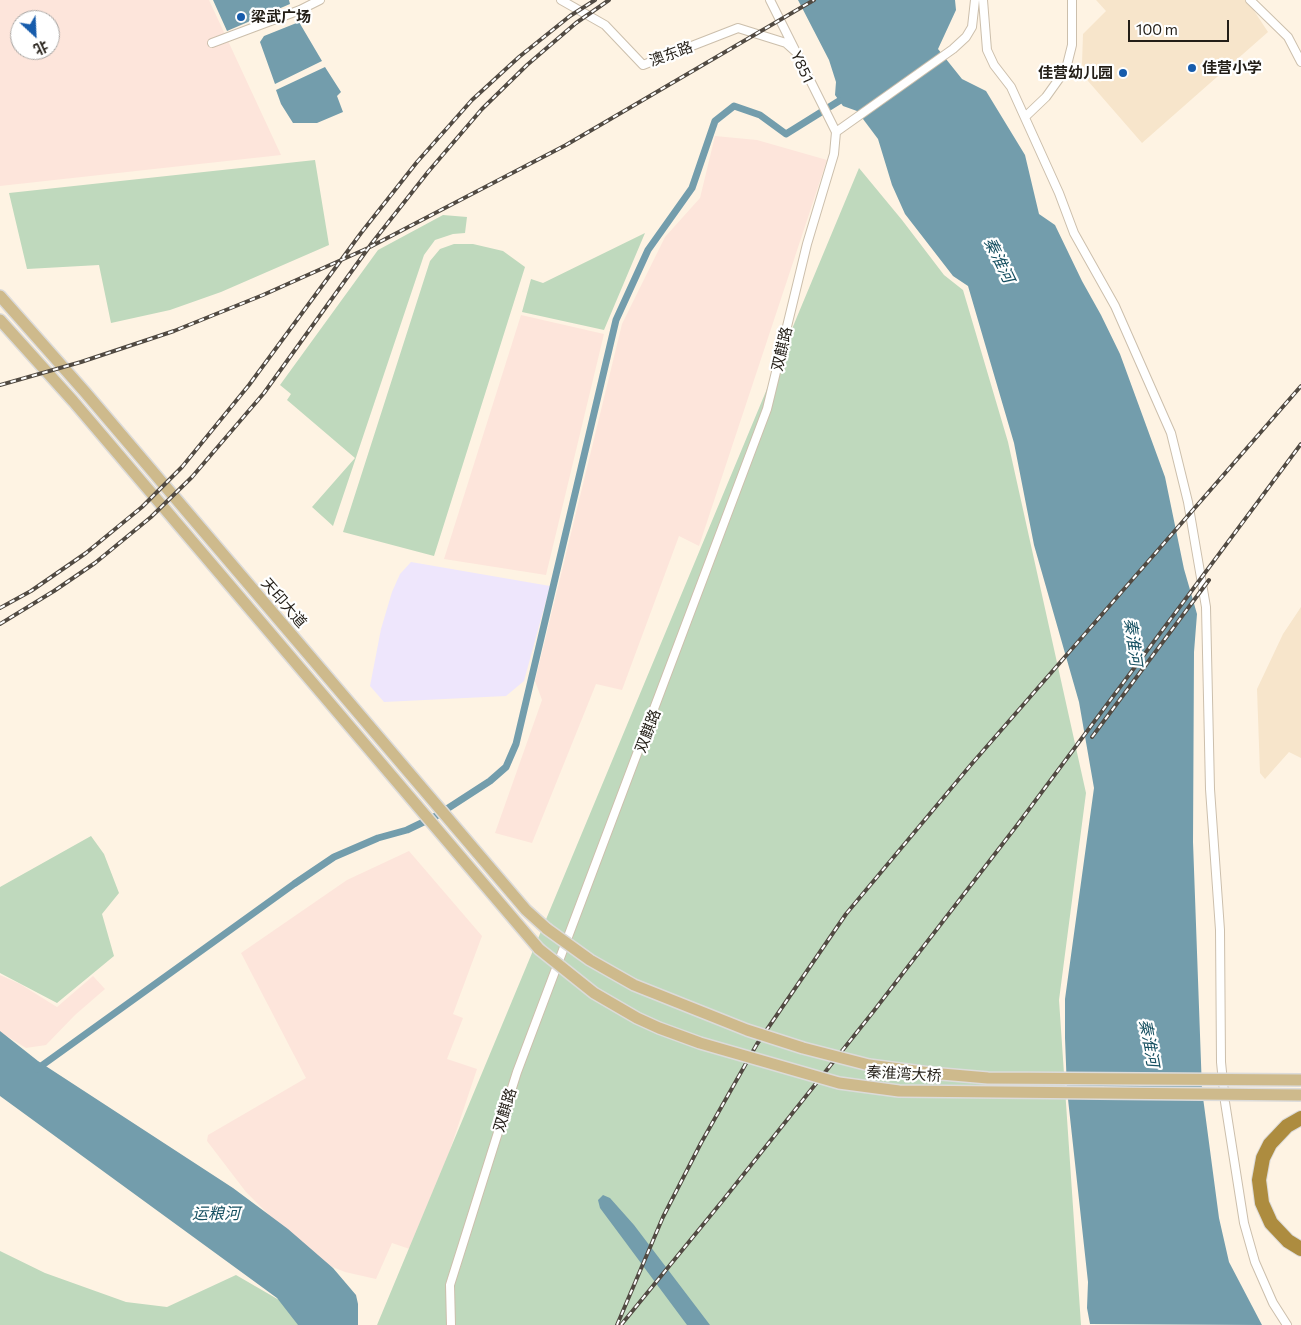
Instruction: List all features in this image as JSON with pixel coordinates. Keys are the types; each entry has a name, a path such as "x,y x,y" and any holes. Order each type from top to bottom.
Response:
{"highway":[{"path":"1301,1118 1287,1126 1270,1144 1263,1158 1259,1180 1262,1202 1271,1224 1288,1241 1301,1249"}],"main road":[{"name":"天印大道","path":"0,296 85,392 526,910 547,929"},
{"name":"天印大道","path":"0,320 74,401 436,830 539,949"},
{"name":"秦淮湾大桥","path":"547,929 590,960 634,985 747,1030 803,1048 869,1065 988,1078 1301,1080"},
{"name":"秦淮湾大桥","path":"539,949 594,993 644,1021 700,1043 839,1083 899,1091 1301,1095"}],"street":[{"path":"212,43 300,10 320,0"},
{"name":"澳东路","path":"561,0 605,25 643,65 738,28 786,43 796,52"},
{"name":"Y851","path":"770,0 836,132"},
{"path":"836,132 953,49 966,37 972,27 975,0"},
{"path":"983,0 987,50 994,65 1012,87 1059,193 1074,233 1115,306 1171,433 1188,502 1206,607 1210,789 1220,930 1222,1062 1225,1102 1244,1223 1255,1262 1273,1303 1287,1325"},
{"path":"1025,118 1046,97 1066,69 1072,45 1072,0"},
{"path":"1250,0 1288,38 1301,62"},
{"name":"双麒路","path":"451,1325 450,1285 517,1072 767,409 807,244 834,154 836,132"}],"shaded area":[{"path":"0,0 209,0 281,155 0,186"},
{"path":"1096,0 1247,0 1268,32 1142,143 1088,81 1082,64 1083,34 1106,11"},
{"path":"715,136 757,140 827,160 699,546 679,536 622,690 596,684 532,843 495,833 542,700 535,681 622,324 665,237 700,198"},
{"path":"521,315 604,334 546,575 444,559"},
{"path":"411,562 550,586 524,681 506,696 384,702 370,686 381,629 392,592 400,574"},
{"path":"1301,607 1301,758 1289,752 1265,779 1260,773 1257,689 1283,634"},
{"path":"409,851 482,936 453,1014 463,1018 447,1059 477,1069 435,1195 430,1256 392,1243 376,1279 345,1272 313,1259 246,1192 207,1141 208,1135 306,1078 241,953 347,880"},
{"path":"0,975 20,984 57,1007 93,976 105,989 75,1015 46,1045 26,1048 0,1032"}],"green space":[{"path":"315,160 329,245 221,292 170,310 111,323 99,265 27,269 9,193"},
{"path":"859,168 944,275 963,290 1008,442 1086,793 1059,1000 1081,1325 377,1325"},
{"path":"443,215 467,217 465,233 453,234 435,240 424,255 333,526 312,507 355,458 287,400 291,394 280,385 378,250"},
{"path":"645,233 604,330 522,312 531,279 543,283"},
{"path":"454,244 473,244 503,251 525,267 434,556 343,532 430,261 440,249"},
{"path":"91,836 104,854 119,893 102,914 114,956 57,1003 0,973 0,887"},
{"path":"0,1251 45,1273 126,1302 167,1307 236,1275 286,1304 300,1325 0,1325"}],"water":[{"name":"梁武广场","path":"213,0 289,0 290,4 227,31"},
{"name":"秦淮河","path":"798,0 955,0 956,10 938,49 962,79 986,91 1025,155 1039,214 1055,225 1120,354 1165,477 1184,569 1197,614 1194,652 1193,842 1202,1090 1219,1218 1229,1262 1262,1325 1090,1324 1087,1308 1088,1282 1067,1090 1065,1038 1065,999 1094,788 1079,702 1034,545 1014,443 968,286 953,276 905,214 892,185 878,139 857,111 843,106 835,95 836,82 829,60"},
{"path":"299,22 322,61 275,84 260,42 264,36"},
{"path":"325,67 341,92 337,96 343,112 317,123 293,123 281,104 276,90"},
{"name":"运粮河","path":"0,1031 38,1061 233,1188 288,1229 333,1268 356,1295 358,1325 298,1325 277,1298 0,1096"},
{"path":"603,1195 610,1198 634,1225 710,1325 687,1325 600,1208 598,1200"}],"waterway":[{"path":"37,1069 334,857 378,838 407,830 436,816 490,781 506,767 516,744 616,320 648,250 692,188 715,121 734,106 760,115 786,134 839,101"}],"railway":[{"path":"0,608 31,591 86,553 142,507 182,467 249,385 361,233 417,162 472,100 519,57 570,16 595,0"},
{"path":"0,624 95,563 151,517 192,477 264,393 372,243 428,172 482,109 527,65 576,23 609,0"},
{"path":"0,385 81,362 174,331 263,295 368,248 566,145 814,0"},
{"path":"617,1325 663,1217 701,1143 757,1044 846,914 969,767 1301,386"},
{"path":"621,1325 873,1012 1018,824 1301,444"},
{"path":"1092,737 1209,580"}],"place":[{"name":"梁武广场","path":"241,17"},
{"name":"佳营小学","path":"1192,68"},
{"name":"佳营幼儿园","path":"1123,73"}]}
